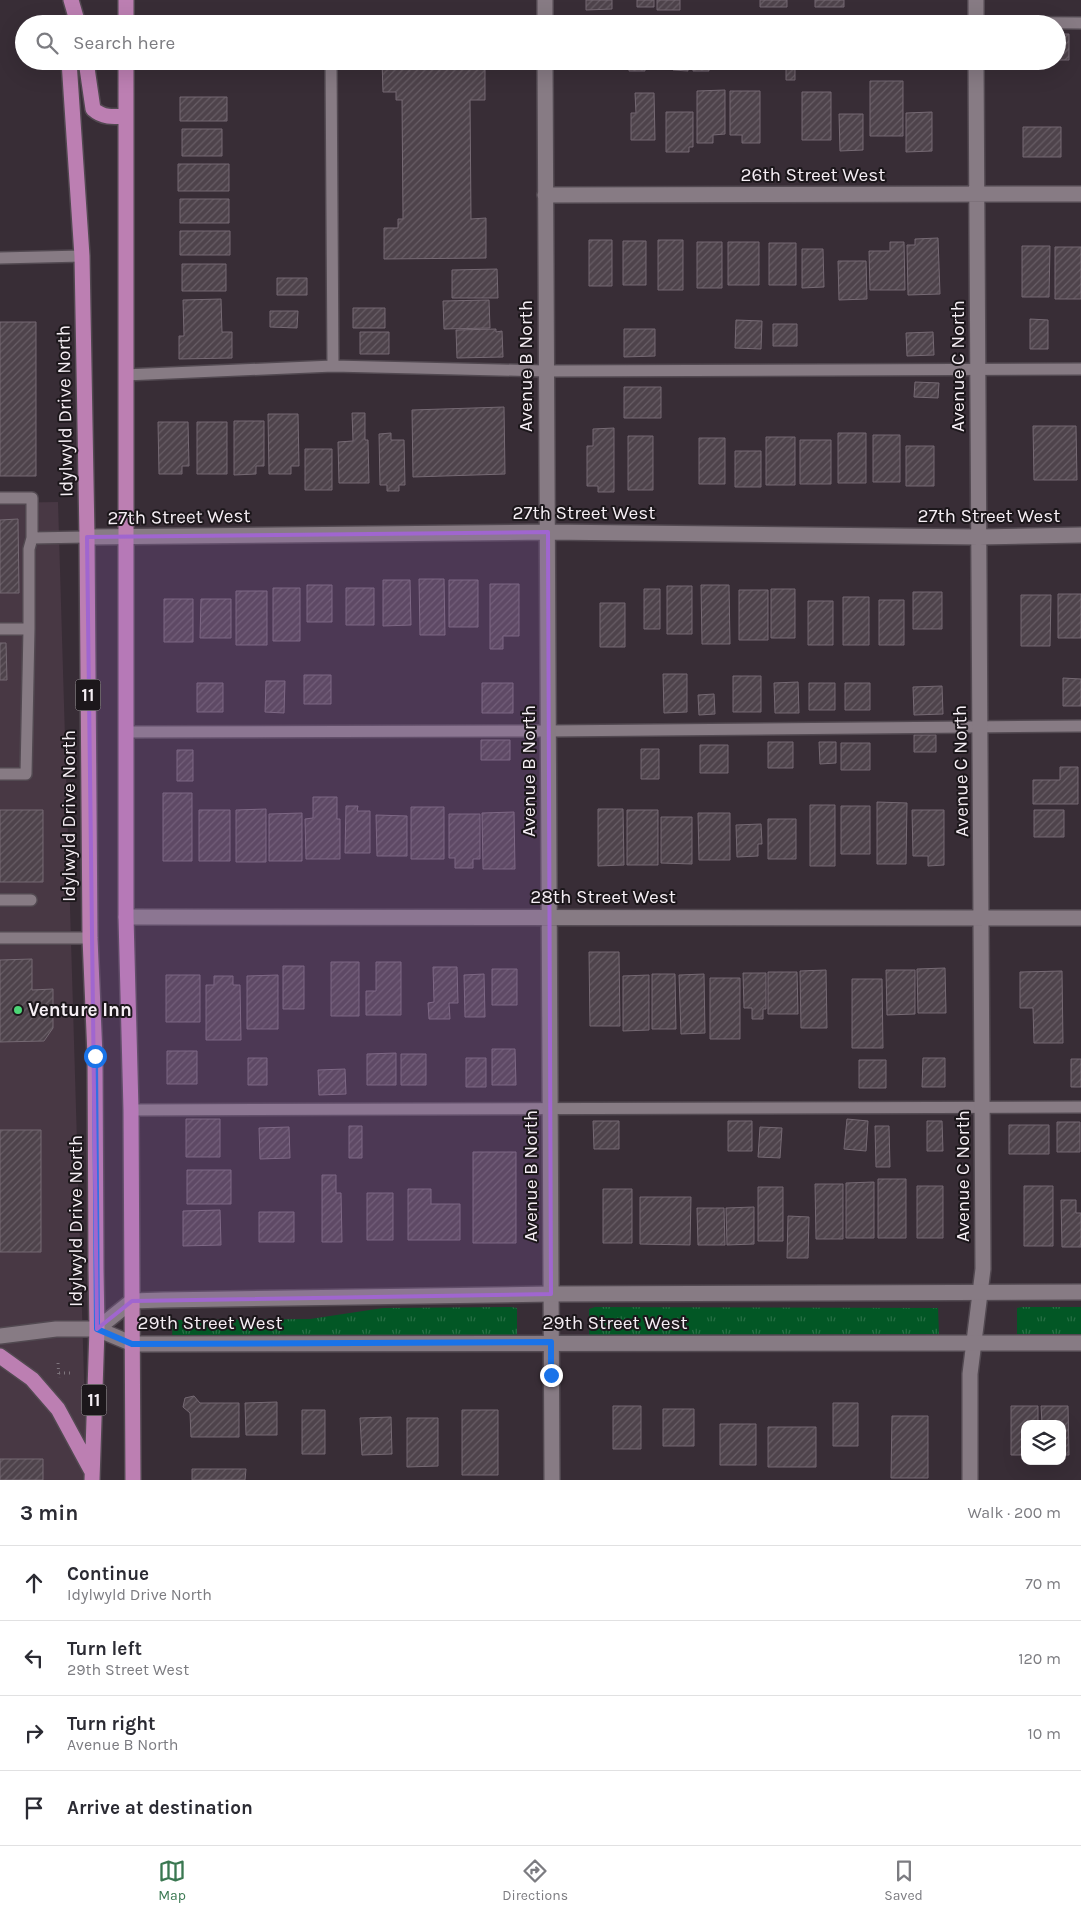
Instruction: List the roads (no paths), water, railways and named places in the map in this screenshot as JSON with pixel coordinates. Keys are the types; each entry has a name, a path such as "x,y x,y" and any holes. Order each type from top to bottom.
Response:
{"main road":[{"path":"68,15 69,0"},
{"path":"69,0 75,15"},
{"path":"126,0 126,15"},
{"name":"Idylwyld Drive North","path":"70,70 82,256 87,538 90,938 95,1056 97,1329 92,1476"},
{"path":"87,70 93,109 99,114 108,117 126,116"},
{"name":"11","path":"126,70 126,917 131,1110 132,1480"},
{"path":"0,1356 32,1380 58,1409 92,1476"}],"street":[{"path":"545,0 545,15"},
{"path":"976,0 976,15"},
{"name":"Avenue B North","path":"545,70 552,1480"},
{"name":"Avenue C North","path":"970,1480 970,1374 983,1269 976,70"},
{"name":"26th Street West","path":"545,195 1081,194"},
{"name":"27th Street West","path":"87,538 548,532 979,537 1081,535"},
{"name":"28th Street West","path":"126,917 1081,918"},
{"name":"29th Street West","path":"1081,1292 551,1294 132,1301 97,1329 132,1344 551,1342 1081,1343"},
{"path":"0,1336 56,1329 97,1329"}],"lane":[{"path":"1066,23 1081,23"},
{"path":"331,70 334,366"},
{"path":"0,258 82,256"},
{"path":"125,375 334,366 546,371 1081,369"},
{"path":"0,498 32,498 32,538 29,549 26,774 0,774"},
{"path":"32,538 87,538"},
{"path":"0,629 29,629"},
{"path":"126,732 549,731 1081,726"},
{"path":"0,900 31,900"},
{"path":"0,938 90,938"},
{"path":"131,1110 1081,1107"}],"place":[{"name":"Venture Inn","path":"18,1010"}]}
